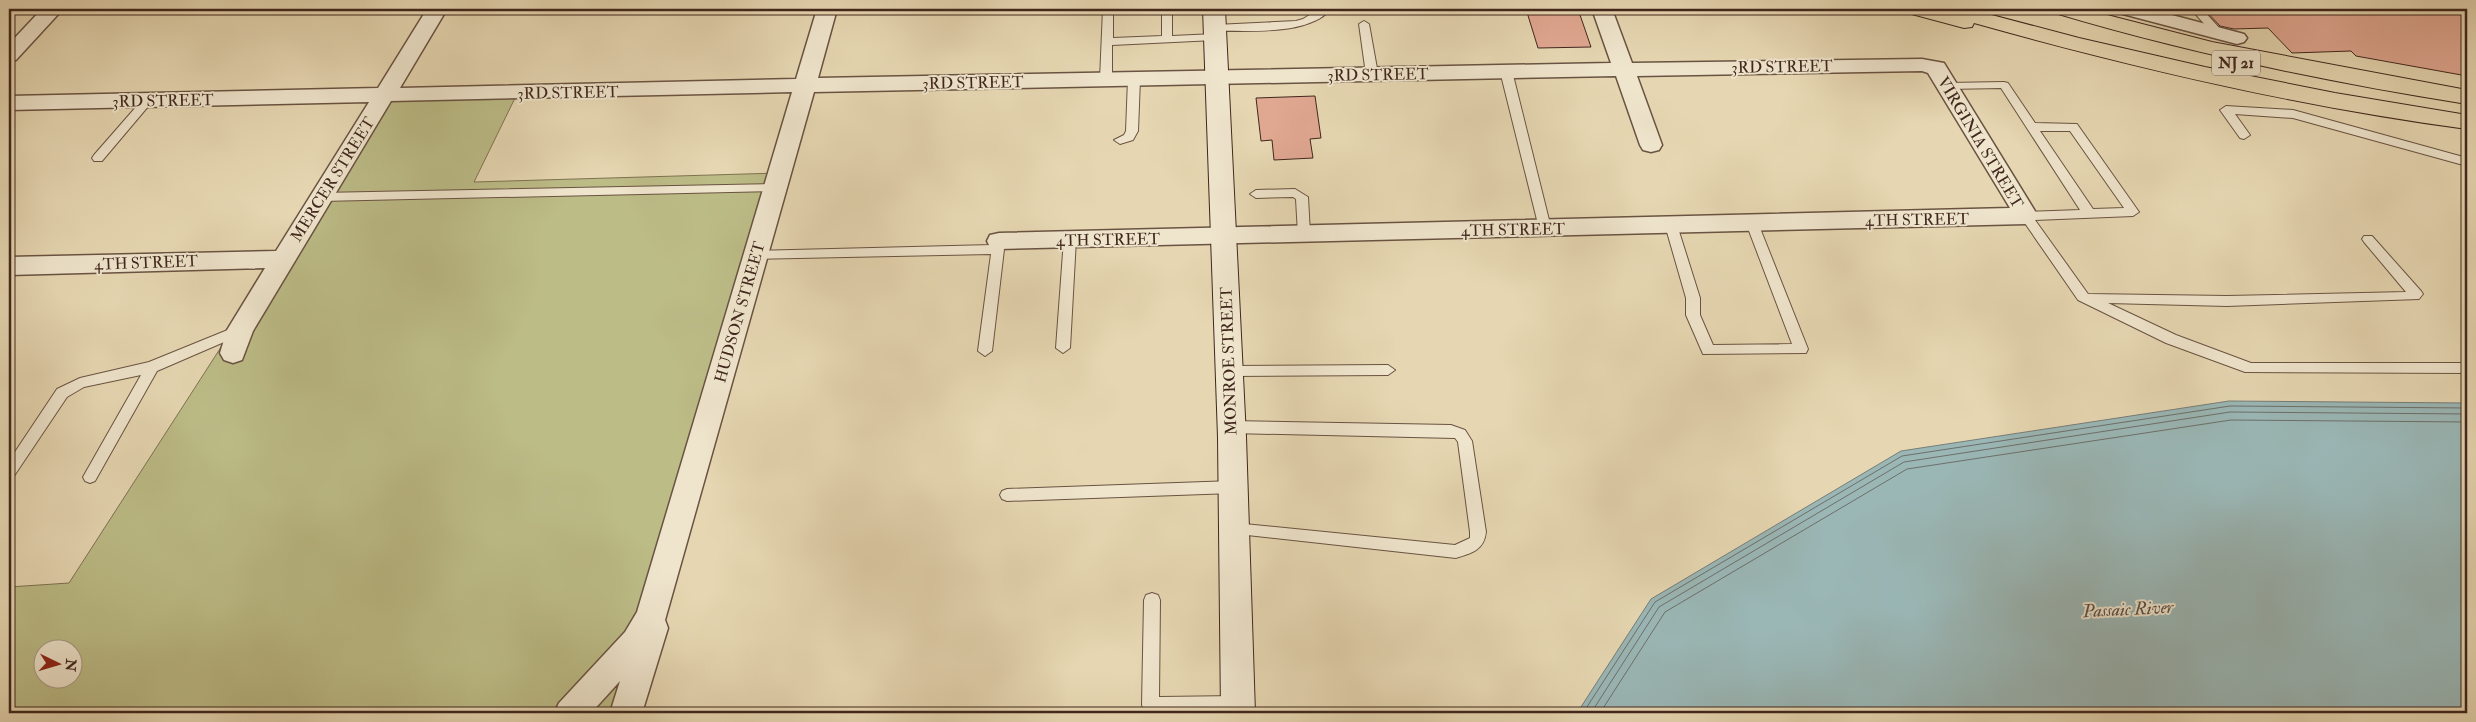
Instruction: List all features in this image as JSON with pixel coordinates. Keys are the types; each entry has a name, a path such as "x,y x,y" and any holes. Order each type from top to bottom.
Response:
{"highway":[{"path":"1915,9 2094,55 2217,80 2283,90"},
{"name":"NJ 21","path":"1946,9 2102,50 2283,90 2467,122"},
{"name":"NJ 21","path":"2007,9 2234,63 2339,83 2467,103"},
{"path":"2062,9 2216,50 2467,97"}],"main road":[{"name":"MONROE STREET","path":"1215,25 1233,487 1238,708"}],"street":[{"path":"9,56 53,9"},
{"name":"MERCER STREET","path":"233,353 240,330 437,9"},
{"name":"HUDSON STREET","path":"651,616 827,9"},
{"path":"1602,9 1651,145"},
{"path":"2126,9 2228,36"},
{"name":"3RD STREET","path":"9,103 382,97 1216,76 1911,64 1941,77"},
{"name":"VIRGINIA STREET","path":"1941,77 2026,216"},
{"name":"4TH STREET","path":"998,245 1070,239 2026,216"},
{"name":"4TH STREET","path":"9,266 283,259"},
{"path":"570,713 636,642 651,616"},
{"path":"626,713 653,629 651,616"}],"lane":[{"path":"1106,79 1108,9"},
{"path":"1167,9 1167,39"},
{"path":"1107,42 1167,39 1215,25 1296,24 1306,22 1326,9"},
{"path":"2196,9 2228,36"},
{"path":"1364,24 1372,74"},
{"path":"1506,71 1545,228"},
{"path":"1941,77 2004,85 2090,215"},
{"path":"1120,140 1129,137 1132,131 1134,78"},
{"path":"98,158 148,101"},
{"path":"2244,135 2226,110 2293,114 2467,162"},
{"path":"2026,216 2133,212 2073,127 2032,127"},
{"path":"321,197 775,188"},
{"path":"1256,194 1295,193 1302,196 1304,234"},
{"path":"2026,216 2083,297 2171,339 2250,368 2467,368"},
{"path":"1671,225 1693,298 1693,315 1708,350 1801,349 1752,223"},
{"path":"1062,348 1070,239"},
{"path":"2083,297 2179,301 2414,296 2416,294 2368,239"},
{"path":"756,255 998,245 985,351"},
{"path":"9,472 62,393 80,383 152,366 240,330"},
{"path":"90,477 152,366"},
{"path":"1229,371 1388,370"},
{"path":"1231,428 1451,431 1460,434 1465,441 1478,532 1477,542 1456,552 1234,529"},
{"path":"1007,496 1233,487"},
{"path":"1152,600 1150,709 1238,708"}],"green space":[{"path":"516,96 474,182 779,173 617,713 9,713 9,587 69,583 381,99"}],"water":[{"name":"Passaic River","path":"2229,401 2467,403 2467,713 1577,713 1651,599 1901,451"}],"building":[{"path":"1526,9 1578,9 1591,47 1538,48"},
{"path":"2204,9 2467,9 2467,76 2356,56 2351,51 2292,53 2268,28 2234,29 2220,26"},
{"path":"1315,96 1321,138 1310,139 1313,158 1274,160 1272,140 1261,141 1256,98"}]}
